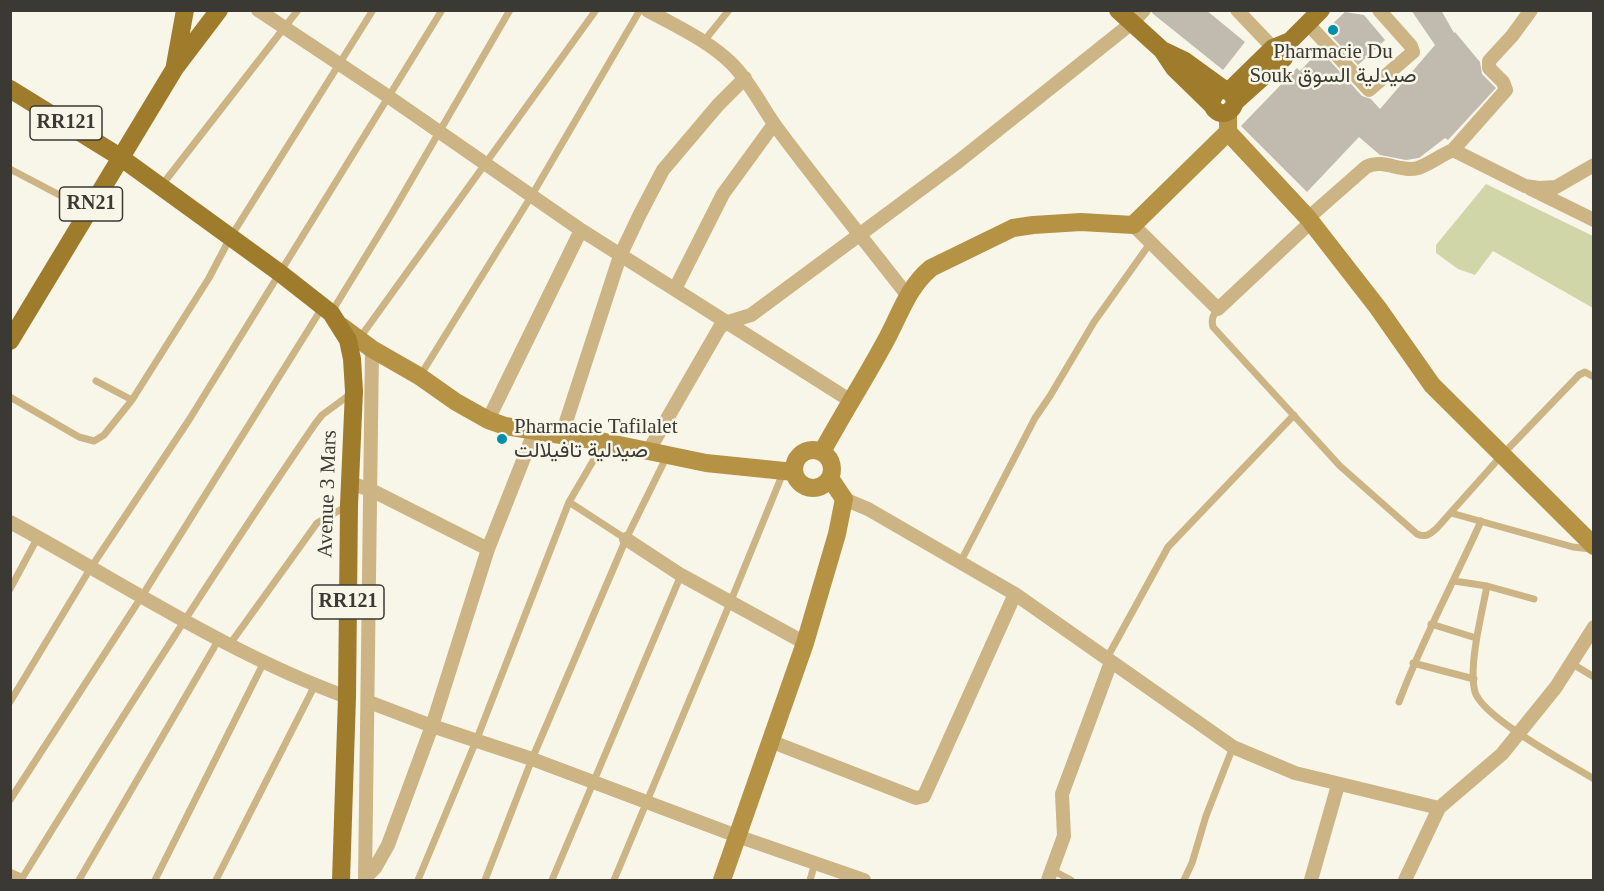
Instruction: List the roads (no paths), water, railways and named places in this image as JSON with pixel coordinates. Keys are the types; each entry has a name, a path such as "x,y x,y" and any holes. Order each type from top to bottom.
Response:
{"main road":[{"name":"RN21","path":"175,68 185,10"},
{"name":"RN21","path":"10,341 175,68 219,10"},
{"path":"1118,10 1138,16 1174,68 1226,100 1321,10"},
{"name":"RR121","path":"10,89 120,157 280,273 332,315"},
{"name":"Avenue 3 Mars","path":"332,315 348,340 354,391 349,505 348,697 341,880"}],"street":[{"path":"258,10 620,256 850,401"},
{"path":"647,10 704,41 732,63 745,78 774,124 907,296"},
{"path":"1237,10 1278,53"},
{"path":"1308,24 1369,90 1413,52 1411,46 1379,10"},
{"path":"822,452 886,341 907,296 920,277 931,268 1013,228 1081,222 1133,225 1218,309 1366,167 1381,163 1398,168 1418,168 1453,150 1506,90 1503,82 1489,68 1489,61 1512,36 1531,10"},
{"path":"649,450 716,332 728,322 751,315 959,161 1138,16"},
{"path":"562,434 620,256 640,214 663,170 718,105 745,78"},
{"path":"1226,100 1228,132 1309,220 1378,308 1432,385 1593,548"},
{"path":"675,289 723,194 774,124"},
{"path":"1133,225 1228,132"},
{"path":"1453,150 1593,220"},
{"path":"1525,186 1556,187 1593,165"},
{"path":"488,420 581,230"},
{"path":"332,315 365,344 419,376 456,402 488,420 505,426 562,434 716,464 789,471 810,488 822,486 830,478 832,466 826,455 815,450 802,453 789,471"},
{"path":"365,344 371,490 365,879"},
{"path":"365,879 375,868 388,845 432,726 488,549 535,430"},
{"path":"830,478 844,499 868,509 1015,594 1233,747 1295,773 1439,808"},
{"path":"350,483 371,490 488,549"},
{"path":"722,880 805,643 837,534 844,499"},
{"path":"10,522 90,569 264,662 348,697"},
{"path":"626,539 681,575 805,643"},
{"path":"770,741 916,798 924,796 1015,594"},
{"path":"1405,880 1439,808 1502,754 1556,687 1593,627"},
{"path":"1049,875 1064,836 1062,794 1109,660"},
{"path":"369,702 864,880"},
{"path":"1311,880 1338,785"},
{"path":"10,876 20,880"}],"lane":[{"path":"161,187 298,10"},
{"path":"10,397 89,441 94,441 104,435 132,400 373,10"},
{"path":"10,702 90,569 189,420 442,10"},
{"path":"10,800 142,596 332,315 510,10"},
{"path":"365,344 485,165 596,10"},
{"path":"419,376 532,195 640,10"},
{"path":"704,41 729,10"},
{"path":"10,169 88,210"},
{"path":"961,561 1035,418 1094,322 1151,242"},
{"path":"1218,309 1211,321 1213,327 1340,466 1423,536 1428,535 1451,513 1502,455 1579,375 1586,372 1593,377"},
{"path":"96,381 132,400"},
{"path":"20,880 261,503 322,415 354,391"},
{"path":"1109,660 1168,547 1294,415"},
{"path":"418,880 476,741 569,502 605,442"},
{"path":"485,880 532,759 626,539 668,454"},
{"path":"614,880 730,603 789,471"},
{"path":"569,502 626,539"},
{"path":"79,880 224,641 317,524 349,505"},
{"path":"1451,513 1573,547 1593,548"},
{"path":"1399,702 1413,663 1481,521"},
{"path":"10,589 38,537"},
{"path":"348,573 370,575"},
{"path":"552,880 681,575"},
{"path":"1454,581 1487,586 1534,599"},
{"path":"1487,586 1476,638 1474,679 1475,691 1479,700 1518,733 1593,779"},
{"path":"1431,624 1476,638"},
{"path":"155,880 264,662"},
{"path":"1413,663 1474,679"},
{"path":"1571,663 1593,677"},
{"path":"216,880 315,685"},
{"path":"1184,880 1233,747"},
{"path":"810,880 815,863"},
{"path":"1049,875 1071,880"}],"place":[{"name":"Pharmacie Du Souk صيدلية السوق","path":"1333,30"},
{"name":"Pharmacie Tafilalet صيدلية تافيلالت","path":"502,439"}]}
